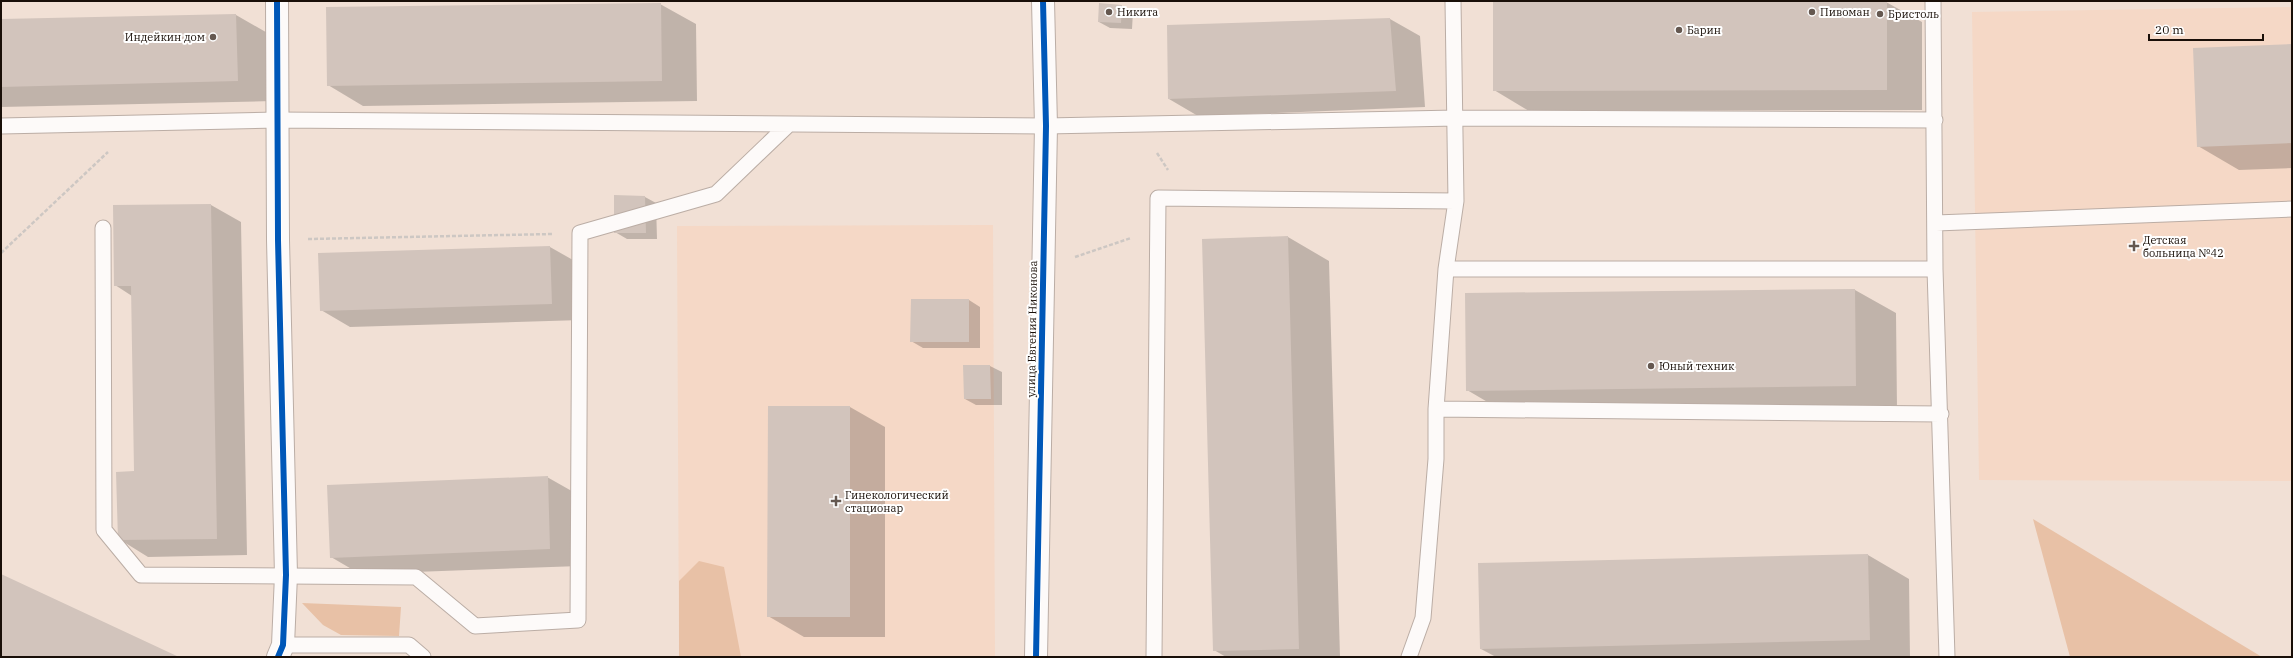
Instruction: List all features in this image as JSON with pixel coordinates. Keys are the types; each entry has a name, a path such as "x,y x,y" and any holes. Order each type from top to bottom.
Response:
{"street":[{"path":"277,1 278,240 286,575 280,651"},
{"name":"улица Евгения Никонова","path":"1036,657 1046,126 1043,1"}],"lane":[{"path":"1409,657 1423,618 1436,459 1436,409 1446,269 1456,201 1456,118 1453,1"},
{"path":"1933,1 1936,223 1935,269 1941,414 1947,657"},
{"path":"1,126 277,120 1046,126 1456,118 1934,120"},
{"path":"103,228 104,530 141,575 416,577 475,626 578,620 580,233 716,194 789,124"},
{"path":"1154,657 1158,198 1456,201"},
{"path":"1936,223 2292,209"},
{"path":"1446,269 1935,269"},
{"path":"1436,409 1941,414"},
{"path":"280,651 409,645 424,657"}],"path":[{"path":"1,253 138,123"},
{"path":"1139,124 1184,198"},
{"path":"1043,267 1158,229"},
{"path":"278,240 580,233"}],"shaded area":[{"name":"Детская больница №42","path":"2292,7 2292,481 1979,480 1972,12"},
{"name":"Гинекологический стационар","path":"993,225 995,657 679,657 677,226"},
{"path":"2033,519 2262,657 2070,657"},
{"path":"699,561 724,567 741,657 679,657 679,581"},
{"path":"302,603 401,607 399,636 341,635 323,625"}],"building":[{"path":"1493,1 1887,1 1887,90 1493,91"},
{"path":"661,3 662,81 327,86 326,7"},
{"path":"1099,3 1122,5 1121,23 1098,22"},
{"path":"236,14 238,81 1,87 1,19"},
{"path":"1390,18 1396,91 1168,99 1167,25"},
{"path":"2292,44 2292,143 2197,147 2193,48"},
{"path":"614,195 645,196 646,233 614,233"},
{"path":"211,204 217,539 118,540 116,472 134,471 131,286 114,286 113,205"},
{"path":"1288,236 1299,649 1213,651 1202,239"},
{"path":"550,246 552,304 320,311 318,253"},
{"path":"1855,289 1856,386 1466,391 1465,293"},
{"path":"911,299 969,299 969,342 910,342"},
{"path":"963,365 990,365 991,399 964,399"},
{"path":"768,406 850,406 850,617 767,617"},
{"path":"548,476 550,549 330,558 327,485"},
{"path":"1868,554 1870,640 1480,649 1478,563"},
{"path":"1,574 179,657 1,657"}],"cycle path":[{"path":"277,1 278,240 286,575 283,645 278,657"},
{"path":"1036,657 1046,126 1043,1"}],"place":[{"name":"Никита","path":"1109,12"},
{"name":"Пивоман","path":"1812,12"},
{"name":"Бристоль","path":"1880,14"},
{"name":"Барин","path":"1679,30"},
{"name":"Индейкин дом","path":"213,37"},
{"name":"Детская больница №42","path":"2134,246"},
{"name":"Юный техник","path":"1651,366"},
{"name":"Гинекологический стационар","path":"836,501"}]}
